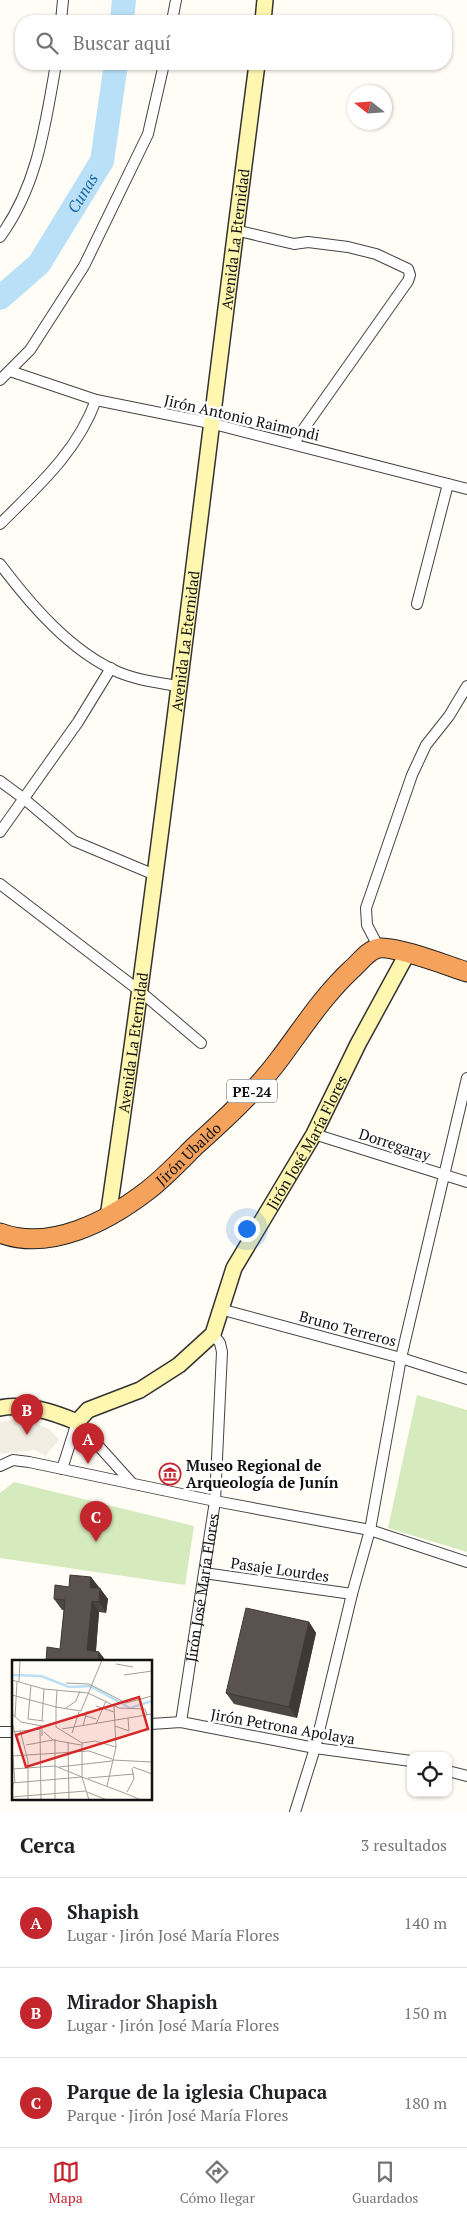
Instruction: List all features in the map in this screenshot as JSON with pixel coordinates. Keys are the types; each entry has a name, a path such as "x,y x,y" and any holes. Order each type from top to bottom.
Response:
{"highway":[{"path":"379,948 407,954 467,972"},
{"name":"Jirón Ubaldo","path":"108,1217 147,1191 239,1106 281,1057 313,1012 339,981 366,955 379,948"},
{"name":"PE-24","path":"0,1233 31,1240 59,1236 108,1217"}],"street":[{"path":"62,15 63,0"},
{"path":"173,15 176,0"},
{"path":"264,15 266,0"},
{"path":"0,237 22,200 37,163 55,70"},
{"path":"0,380 30,350 84,266 148,134 163,70"},
{"name":"Avenida La Eternidad","path":"108,1217 141,992 210,423 256,70"},
{"path":"236,230 294,244 308,242 348,247 376,254 408,269 410,275 408,281 293,444"},
{"name":"Jirón Antonio Raimondi","path":"10,371 96,400 210,423 467,490"},
{"path":"0,524 68,454 79,438 96,400"},
{"path":"418,604 448,484"},
{"path":"0,564 27,598 82,651 110,668 145,681 178,686"},
{"path":"0,832 78,722 110,668"},
{"path":"379,948 366,925 366,908 412,775 426,746 449,716 467,686"},
{"path":"0,781 74,841 155,875"},
{"path":"0,884 141,992 201,1043"},
{"name":"Jirón José María Flores","path":"180,1722 215,1501 222,1352 220,1343 213,1334 220,1309 234,1268 314,1134 358,1044 407,954"},
{"path":"295,1812 315,1748 352,1594 370,1530 401,1358 467,1078"},
{"name":"Dorregaray","path":"314,1134 467,1182"},
{"name":"Bruno Terreros","path":"220,1309 401,1358 467,1379"},
{"path":"62,1468 77,1422 88,1410 140,1390 179,1365 213,1334"},
{"path":"0,1408 26,1406 77,1422 131,1482"},
{"path":"0,1466 13,1460 62,1468 215,1501 370,1530 467,1562"},
{"name":"Pasaje Lourdes","path":"204,1573 352,1594"},
{"name":"Jirón Petrona Apolaya","path":"152,1724 180,1722 315,1748 407,1760"},
{"path":"452,1772 467,1776"}],"green space":[{"path":"417,1395 467,1410 467,1552 388,1528"},
{"path":"14,1482 194,1526 185,1585 0,1558 0,1493"}],"shaded area":[{"path":"17,1419 34,1422 50,1430 59,1440 45,1456 35,1450 0,1454 0,1422"}],"building":[{"path":"70,1575 91,1577 90,1588 100,1588 99,1602 92,1601 87,1650 99,1652 98,1660 46,1660 47,1647 60,1649 65,1600 54,1599 55,1585 69,1587"},
{"path":"246,1608 309,1622 289,1707 226,1693"}],"waterway":[{"name":"Cunas","path":"123,15 124,0"},
{"name":"Cunas","path":"0,298 39,264 102,161 115,70"}],"place":[{"name":"Mirador Shapish","path":"27,1435"},
{"name":"Shapish","path":"88,1464"},
{"name":"Museo Regional de Arqueología de Junín","path":"170,1474"},
{"name":"Parque de la iglesia Chupaca","path":"96,1542"}]}
